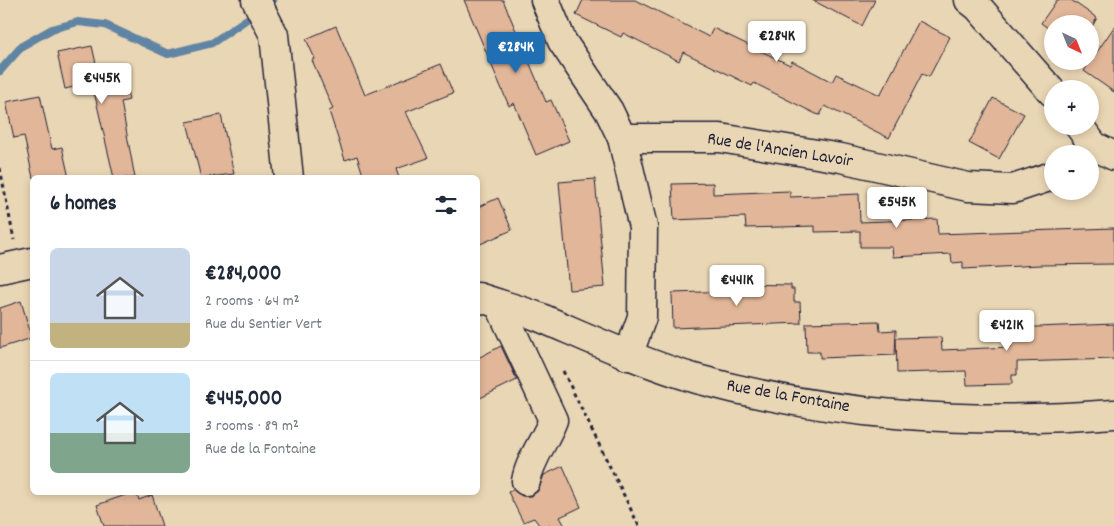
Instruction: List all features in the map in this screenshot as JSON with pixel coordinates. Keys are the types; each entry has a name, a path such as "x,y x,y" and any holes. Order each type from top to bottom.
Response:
{"street":[{"path":"256,0 274,35 289,175"},
{"path":"544,0 562,41 609,112 622,138 643,227 642,317 628,356"},
{"path":"969,0 978,7 1044,83"},
{"name":"Rue de l'Ancien Lavoir","path":"622,138 720,138 841,158 968,187 1013,189 1044,179"},
{"path":"488,301 553,420 544,442 528,468 526,481"},
{"name":"Rue de la Fontaine","path":"488,301 536,316 628,356 696,378 757,394 882,414 942,419 1000,419 1114,414"}],"path":[{"path":"0,168 17,265"},
{"path":"562,369 639,526"}],"building":[{"path":"464,0 503,0 546,102 551,100 569,141 536,155 514,103 509,106"},
{"path":"583,0 635,0 709,37 713,28 790,65 792,61 832,82 836,74 880,95 919,21 950,37 929,77 922,74 889,138 825,106 820,115 816,114 754,83 752,86 683,52 679,61 623,33 621,37 576,15"},
{"path":"812,0 875,0 862,26"},
{"path":"1057,0 1071,0 1093,15 1047,15"},
{"path":"336,26 365,95 441,64 453,93 406,112 428,158 396,169 398,175 363,175 357,156 345,160 329,111 333,109 312,60 315,59 306,39"},
{"path":"1114,27 1114,92 1084,71 1099,70 1099,49"},
{"path":"92,46 100,81 124,76 129,100 121,102 134,175 113,175 92,83 65,89 57,53"},
{"path":"40,95 52,149 62,147 68,175 32,175 24,136 14,138 6,102"},
{"path":"993,98 1024,114 999,159 969,143"},
{"path":"221,115 234,174 200,175 187,122"},
{"path":"595,179 605,287 569,290 559,182"},
{"path":"713,183 713,194 790,191 790,197 859,194 860,222 937,219 938,234 1114,228 1114,264 963,269 963,262 952,263 951,254 893,257 892,247 860,247 860,231 815,232 815,226 746,228 745,217 674,220 672,184"},
{"path":"498,198 512,230 480,244 480,206"},
{"path":"733,284 791,285 791,289 794,289 794,302 800,302 801,323 673,328 672,293 733,291"},
{"path":"21,301 30,331 30,339 0,348 0,308"},
{"path":"879,321 880,331 896,330 895,355 820,358 820,352 807,352 806,323"},
{"path":"1114,324 1114,359 1017,362 1017,375 1012,375 1012,384 967,385 966,371 897,373 896,338 941,337 942,350 1011,347 1010,328"},
{"path":"501,346 517,380 480,398 480,357"},
{"path":"563,466 581,507 560,517 565,526 540,526 534,518 523,522 508,492 513,490 522,496 531,496 538,491 544,475"},
{"path":"125,495 137,495 139,500 152,495 162,526 104,526 97,505"}],"waterway":[{"path":"0,71 22,46 52,29 78,22 105,25 168,54 212,43 247,19"}]}
